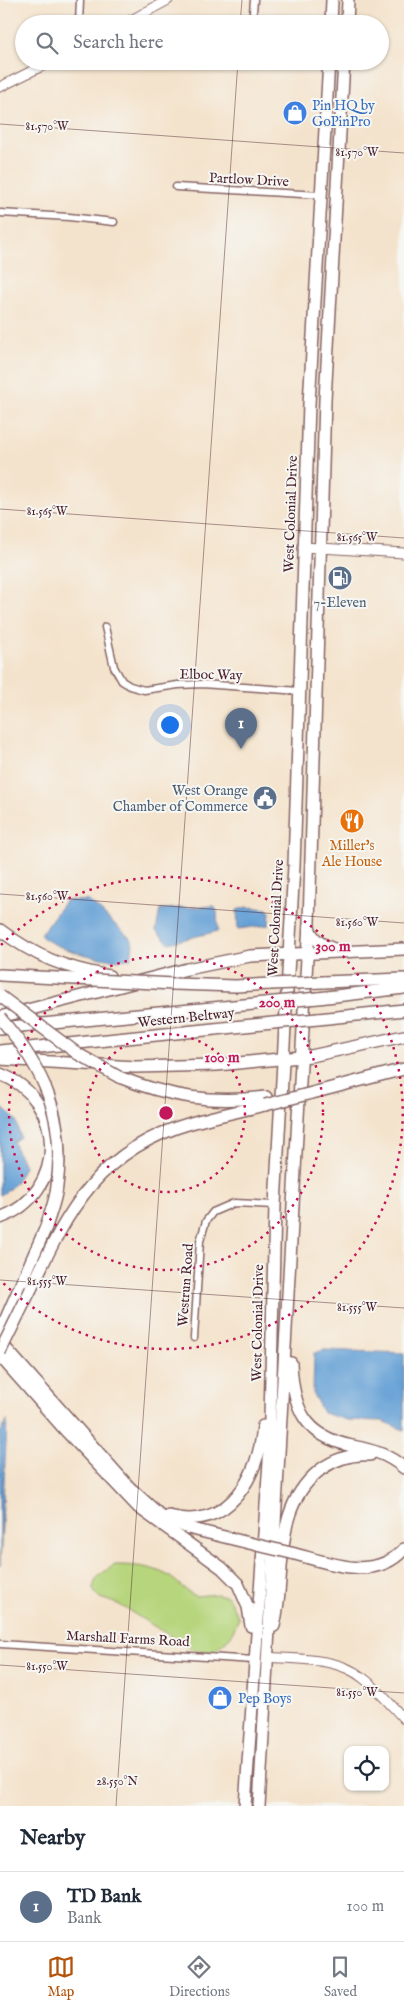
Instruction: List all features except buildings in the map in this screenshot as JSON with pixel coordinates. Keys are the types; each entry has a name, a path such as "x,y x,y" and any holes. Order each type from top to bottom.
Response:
{"highway":[{"path":"331,15 332,0"},
{"path":"347,15 348,0"},
{"name":"West Colonial Drive","path":"245,1806 269,1462 275,1205 279,1159 295,814 303,547 313,322 328,70"},
{"path":"334,70 337,74 340,121"},
{"name":"West Colonial Drive","path":"259,1806 309,923 319,548 330,290 343,70"},
{"path":"317,250 322,283 330,290"},
{"path":"313,322 322,333 326,375"},
{"path":"300,656 305,680 314,694"},
{"path":"299,691 305,695 314,708"},
{"path":"295,814 302,852 310,861"},
{"path":"309,923 312,935 318,941 343,952"},
{"path":"0,930 20,945 55,964 109,976 174,984"},
{"path":"0,1332 46,1227 57,1188 60,1153 55,1115 43,1078 24,1045 0,1018 222,961 250,956 404,949"},
{"path":"0,975 236,986 404,979"},
{"name":"Western Beltway","path":"0,1028 404,988"},
{"path":"0,996 78,1054 119,1077 140,1086 188,1098 265,1101"},
{"name":"Western Beltway","path":"0,1051 404,1010"},
{"path":"0,1059 135,1067 179,1067 301,1057 404,1036"},
{"path":"254,1658 250,1614 238,1584 222,1568 138,1507 4,1363 0,1354 66,1219 86,1190 108,1166 131,1148 189,1123 265,1101 404,1069"},
{"path":"0,1074 22,1086 36,1101 46,1121 51,1142 49,1163 39,1188 21,1207 0,1218"},
{"path":"279,1159 282,1187 294,1202"},
{"path":"275,1205 284,1211 288,1220 291,1364 297,1405 307,1422 322,1437 333,1442 378,1452 388,1456 404,1468"},
{"path":"155,1511 182,1519 207,1517 227,1506 249,1479 262,1438 265,1342 272,1302"},
{"path":"0,1342 129,1487 155,1511 171,1522 249,1546"},
{"path":"0,1346 23,1369"},
{"path":"267,1657 279,1605 287,1517 304,1485 328,1464 355,1455 378,1457 393,1464 404,1475"},
{"path":"163,1525 187,1533 355,1569 381,1565 404,1549"},
{"path":"291,1556 346,1572 365,1573 385,1569 404,1556"}],"street":[{"path":"79,15 80,0"},
{"path":"140,15 168,0"},
{"path":"253,15 254,0"},
{"path":"0,87 34,70"},
{"name":"Partlow Drive","path":"176,187 320,195"},
{"path":"0,213 114,222"},
{"path":"303,547 404,553"},
{"name":"Elboc Way","path":"105,627 114,667 122,681 130,686 144,690 178,685 203,684 299,691"},
{"name":"Westrun Road","path":"194,1338 200,1241 206,1221 213,1212 234,1203 275,1205"},
{"name":"Marshall Farms Road","path":"0,1644 254,1658"},
{"path":"267,1657 329,1662 348,1668 364,1678 404,1719"}],"green space":[{"path":"115,1565 136,1566 156,1570 169,1576 195,1596 218,1594 228,1597 239,1618 231,1636 217,1649 210,1652 193,1650 118,1604 100,1598 93,1590 95,1581 100,1575"}],"water":[{"path":"66,900 88,901 94,905 132,940 131,958 123,960 111,959 84,954 57,945 40,935"},
{"path":"214,906 217,911 218,931 169,943 156,931 160,909"},
{"path":"247,907 267,909 270,912 269,925 238,929 237,910"},
{"path":"0,1106 16,1120 20,1137 13,1142 24,1166 15,1183 0,1195"},
{"path":"324,1350 404,1353 404,1430 382,1421 347,1420 323,1413 313,1394 314,1353"},
{"path":"7,1420 0,1566 0,1433"}],"place":[{"name":"Pin HQ by GoPinPro","path":"295,113"},
{"name":"7-Eleven","path":"340,578"},
{"name":"TD Bank","path":"241,749"},
{"name":"West Orange Chamber of Commerce","path":"265,798"},
{"name":"Miller's Ale House","path":"352,821"},
{"name":"Pep Boys","path":"220,1698"}]}
